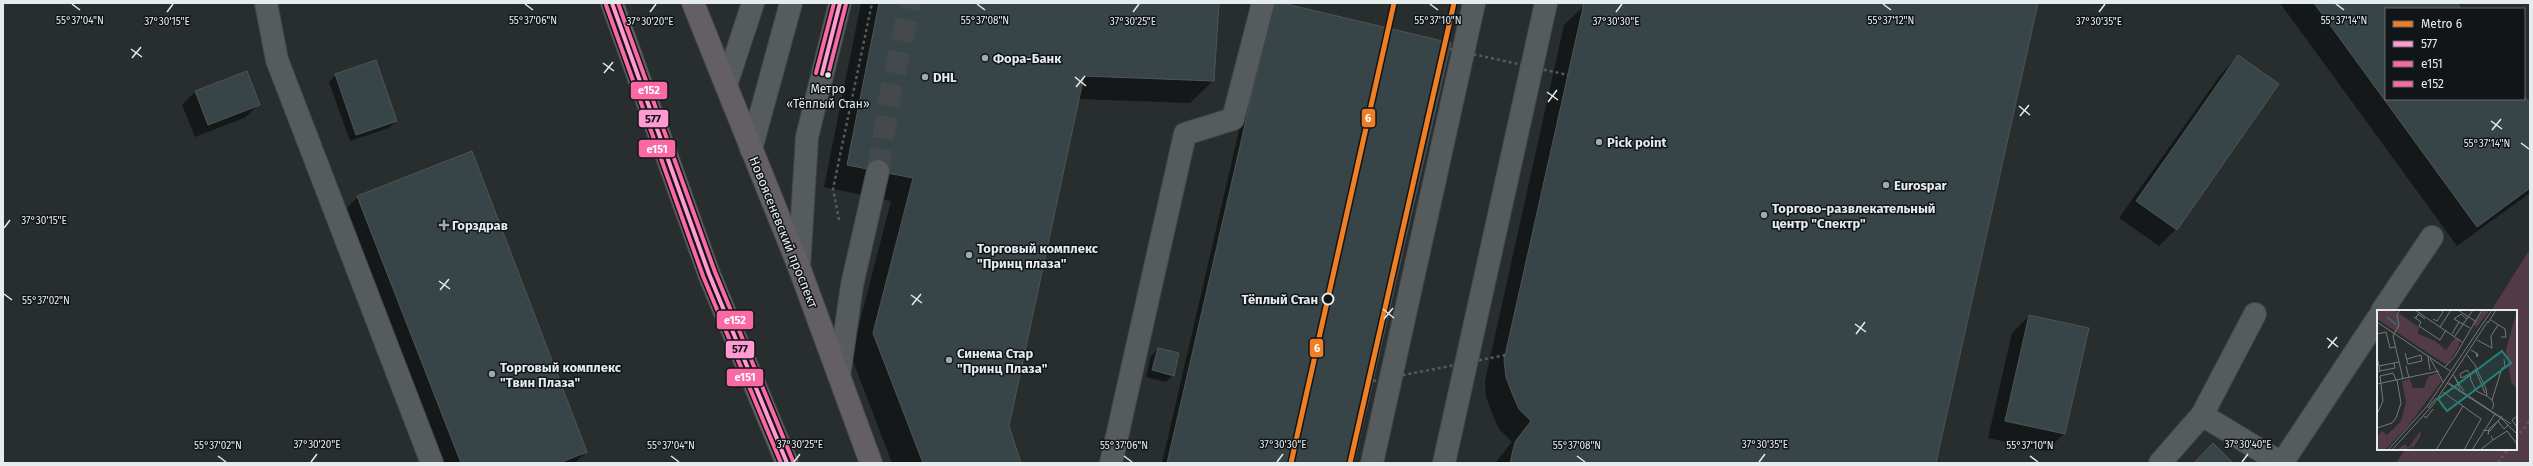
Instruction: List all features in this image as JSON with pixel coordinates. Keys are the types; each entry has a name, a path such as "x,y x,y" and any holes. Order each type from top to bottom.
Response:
{"main road":[{"path":"612,3 709,274 787,463"},
{"name":"Новоясеневский проспект","path":"693,3 799,267 871,463"}],"lane":[{"path":"266,3 277,60 432,463"},
{"path":"726,85 753,3"},
{"path":"751,149 791,3"},
{"path":"799,267 807,137 840,3"},
{"path":"1111,463 1185,134 1233,119 1263,3"},
{"path":"1372,463 1474,3"},
{"path":"1444,463 1546,3"},
{"path":"839,376 852,285 878,171"},
{"path":"2383,310 2432,237"},
{"path":"2160,463 2202,414 2255,314"},
{"path":"2202,414 2282,463 2377,320"}],"path":[{"path":"840,226 833,189 872,3"},
{"path":"1450,48 1568,76"},
{"path":"1373,381 1506,355"},
{"path":"2517,437 2530,421"},
{"path":"2498,463 2507,450"}],"shaded area":[{"path":"2530,249 2530,463 2396,463 2404,450 2517,450 2517,310 2492,310"}],"building":[{"name":"Торговый комплекс \"Принц плаза\"","path":"879,3 1219,3 1214,81 1084,76 1009,426 1021,463 923,463 873,333 913,178 847,165"},
{"path":"1273,3 1282,3 1451,43 1354,463 1167,463"},
{"name":"Торгово-развлекательный центр \"Спектр\"","path":"1584,3 2038,3 1936,463 1510,463 1515,442 1531,421 1519,409 1506,377 1504,360"},
{"path":"2314,3 2457,3 2460,8 2385,8 2385,100 2525,100 2525,97 2530,104 2530,188 2477,227"},
{"path":"2238,55 2279,84 2177,230 2136,201"},
{"path":"376,60 397,121 356,135 335,74"},
{"path":"247,71 260,105 208,125 195,91"},
{"name":"Торговый комплекс \"Твин Плаза\"","path":"472,151 587,452 559,463 461,463 357,196"},
{"path":"2029,315 2089,328 2065,434 2005,421"},
{"path":"1158,348 1179,353 1174,376 1152,370"},
{"path":"2213,443 2233,463 2194,463"}],"tunnel":[{"path":"878,171 891,90 910,3"}],"metro line":[{"name":"6","path":"1291,463 1394,3"},
{"name":"6","path":"1350,463 1454,3"}],"transit line":[{"name":"577","path":"612,3 709,274 787,463"},
{"name":"е152","path":"618,3 715,272 793,461"},
{"name":"е152","path":"816,73 834,3"},
{"name":"577","path":"822,74 840,3"},
{"name":"е151","path":"828,75 846,4"},
{"name":"е151","path":"606,5 703,276 781,463"}],"place":[{"name":"Фора-Банк","path":"985,58"},
{"name":"Метро «Тёплый Стан»","path":"828,75"},
{"name":"DHL","path":"925,77"},
{"name":"Pick point","path":"1599,142"},
{"name":"Eurospar","path":"1886,185"},
{"name":"Торгово-развлекательный центр \"Спектр\"","path":"1764,215"},
{"name":"Горздрав","path":"444,225"},
{"name":"Торговый комплекс \"Принц плаза\"","path":"969,255"},
{"name":"Тёплый Стан","path":"1328,299"},
{"name":"Синема Стар \"Принц Плаза\"","path":"949,360"},
{"name":"Торговый комплекс \"Твин Плаза\"","path":"492,374"}]}
